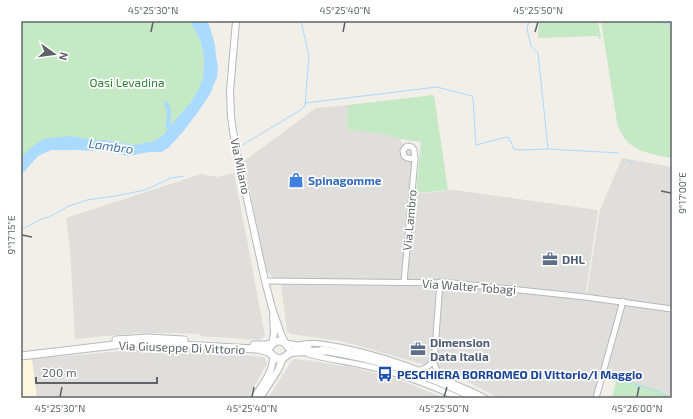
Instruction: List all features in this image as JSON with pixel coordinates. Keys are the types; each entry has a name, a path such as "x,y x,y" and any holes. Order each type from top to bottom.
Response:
{"main road":[{"name":"Via Giuseppe Di Vittorio","path":"21,352 140,338 258,345 272,344 279,340 298,349 325,351 356,357 399,369 433,380 474,398"},
{"name":"Via Giuseppe Di Vittorio","path":"21,356 142,343 254,349 265,351 277,359 298,349"},
{"path":"285,356 288,350 286,343"},
{"path":"272,344 270,349 272,355"},
{"path":"21,360 31,355"}],"street":[{"name":"Via Milano","path":"236,21 230,91 231,117 265,281 272,308 281,334 286,343"},
{"name":"Via Lambro","path":"404,282 414,159"},
{"name":"Via Walter Tobagi","path":"265,281 440,282 508,288 672,309"},
{"path":"440,282 434,363 436,370 441,376 454,383"},
{"path":"596,398 623,302"},
{"name":"Via Milano","path":"272,308 274,333 272,344"},
{"name":"Via Giuseppe Di Vittorio","path":"298,349 305,344 314,343 369,354 454,383 484,398"},
{"name":"Via Giuseppe Di Vittorio","path":"298,349 317,356 384,370 420,382 459,398"},
{"path":"254,398 271,372 272,355"},
{"path":"260,398 285,356"},
{"path":"418,370 428,367 433,361 434,357"}],"shaded area":[{"path":"348,105 347,130 381,133 399,139 406,147 414,149 412,194 454,190 598,210 585,297 453,283 276,281 266,270 244,161 316,108"},
{"path":"622,158 672,167 672,398 661,391 601,373 592,398 499,398 441,368 340,341 291,334 287,331 281,285 443,285 586,299 600,210"},
{"path":"234,173 265,336 259,340 200,336 200,334 137,333 75,339 70,249 66,218 201,174 217,177"},
{"path":"175,349 262,357 265,358 267,363 248,398 37,398 32,359 133,350"},
{"path":"32,359 37,398 21,398 21,360"},
{"path":"294,359 344,365 360,369 394,378 445,398 268,398"}],"green space":[{"name":"Oasi Levadina","path":"25,21 190,21 200,40 204,56 203,78 191,102 164,134 155,141 135,145 106,140 91,140 27,151 21,158 21,23"},
{"path":"539,21 598,21 601,38 599,39 598,36 538,38"},
{"path":"601,21 672,21 672,158 638,149 625,139 621,132 617,122"},
{"path":"434,95 448,190 416,193 421,142 399,139 381,133 347,130 348,105"},
{"path":"607,374 661,391 670,398 612,398 616,382 606,379"}],"water":[{"name":"Lambro","path":"190,21 205,21 209,24 215,45 218,66 217,77 210,94 198,112 168,148 161,152 150,152 127,156 98,151 51,150 38,156 21,177 21,158 27,151 43,139 70,136 135,145 155,141 164,134 168,129 166,128 167,113 164,104 165,101 168,102 171,109 171,125 191,102 203,78 204,56 200,40"}],"waterway":[{"path":"239,147 305,106 309,56 301,21"},
{"path":"529,21 527,29 531,46 538,53 548,149"},
{"path":"653,21 672,24"},
{"path":"305,103 437,87 472,96 476,145 506,137 509,138 514,149 519,150 548,149 619,153"},
{"path":"627,160 632,164"},
{"path":"21,230 69,206 87,200 145,190 171,178 184,176"},
{"path":"608,376 660,392 668,398"}],"place":[{"name":"Spinagomme","path":"296,180"},
{"name":"DHL","path":"550,259"},
{"name":"Dimension Data Italia","path":"418,349"},
{"name":"PESCHIERA BORROMEO Di Vittorio/I Maggio","path":"385,374"}]}
